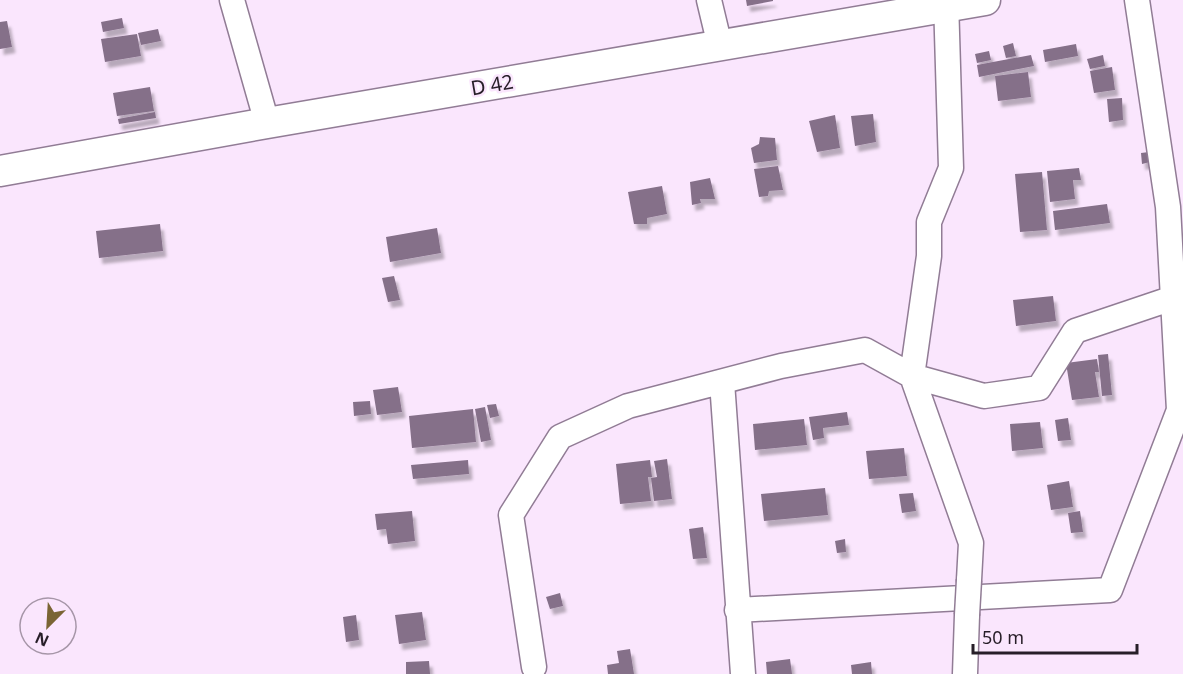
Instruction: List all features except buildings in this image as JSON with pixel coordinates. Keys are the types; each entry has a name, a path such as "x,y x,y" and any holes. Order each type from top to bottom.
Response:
{"street":[{"path":"232,0 267,123"},
{"path":"709,0 720,45"},
{"name":"D 42","path":"0,171 947,3 985,0"},
{"path":"737,610 1110,590 1181,410 1173,297 1175,206 1137,0"},
{"path":"947,3 951,168 929,222 929,256 912,376 971,543 964,674"},
{"path":"534,667 511,515 560,436 628,406 781,366 865,350 912,376 984,396 1039,388 1075,331 1173,297"},
{"path":"722,382 743,674"}]}
